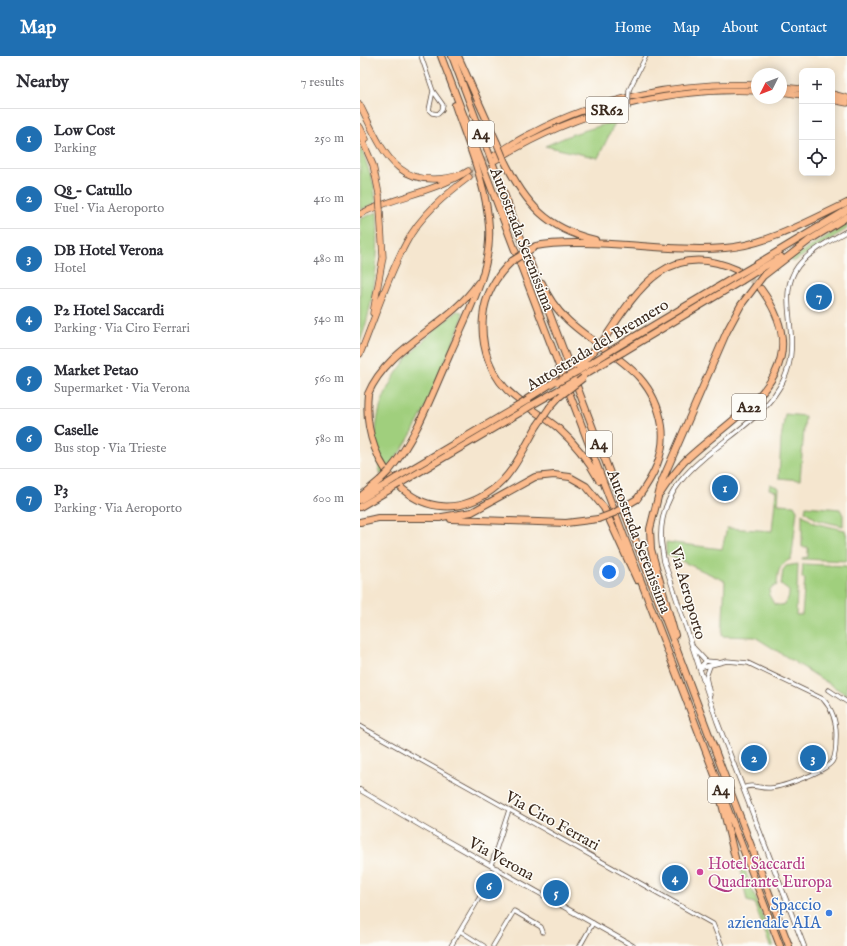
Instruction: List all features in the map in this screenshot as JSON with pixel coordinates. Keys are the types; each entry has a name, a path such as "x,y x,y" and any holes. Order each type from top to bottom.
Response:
{"highway":[{"name":"Autostrada Serenissima","path":"452,56 789,946"},
{"path":"458,56 496,143 517,186 540,214 570,232 604,242"},
{"name":"Autostrada Serenissima","path":"441,57 557,366 612,504 780,946"},
{"name":"A4","path":"441,57 448,85 479,178 488,211 490,241 486,263 478,283"},
{"name":"SR62","path":"751,85 695,87 629,97 562,119 532,133 495,157 542,134 580,118 623,105 688,93 751,91"},
{"path":"787,87 799,89"},
{"path":"787,93 799,95"},
{"path":"835,95 847,98"},
{"path":"835,101 847,103"},
{"path":"360,105 385,154 401,170 427,180 451,178 465,172 450,182 381,204 360,214"},
{"path":"360,127 374,160 379,194 383,257 371,325"},
{"path":"360,135 370,158 376,178"},
{"path":"360,354 406,243 422,219 433,207 469,177"},
{"path":"612,504 582,452 556,427 510,393 498,378 488,359 482,336 483,314 491,288 503,270 512,261 536,246 557,243 604,242 705,249 737,247 777,235 847,203"},
{"name":"Autostrada del Brennero","path":"579,373 602,364 617,347 847,210"},
{"path":"360,522 378,518 436,518 566,523 598,519 614,513 637,499 655,470 663,442 661,418 652,393 634,370 576,330 559,311 544,289 528,246 511,212"},
{"name":"Autostrada del Brennero","path":"360,500 387,487 558,384 607,357 623,352 739,275 757,271 847,217"},
{"path":"656,500 671,457 727,331 741,305 754,286 764,276 811,239"},
{"path":"377,473 390,488 415,501 442,506 468,503 484,496 499,484 520,456 550,407 579,373 605,338 628,302 654,275 669,266 686,262 707,261 726,265 739,275"},
{"path":"362,424 366,399 375,380 384,369 459,306 478,283"},
{"path":"360,496 389,471 406,448 417,428 478,283"},
{"name":"A22","path":"656,500 670,479 686,461 747,409 766,389 775,375 780,357 781,337 778,320 771,303 761,289"},
{"path":"529,401 558,384"},
{"name":"Autostrada del Brennero","path":"397,481 506,413 519,407"},
{"path":"436,518 472,512 519,484 542,475 561,475 581,482 590,490 607,513 662,635"},
{"name":"Autostrada del Brennero","path":"360,507 387,487"},
{"name":"A4","path":"656,500 650,530 651,549 687,677"},
{"path":"719,786 737,866"}],"street":[{"path":"421,56 433,91 443,105 442,110 438,114 432,113 429,110 433,91"},
{"path":"628,109 629,90 646,56"},
{"name":"Via Aeroporto","path":"804,946 711,704 664,561 661,536 667,505 674,488 688,472 753,419 773,399 781,386 791,356 791,337 787,298 790,279 804,258 847,231"},
{"path":"691,645 706,661 737,661 748,663 823,700 832,710 835,722 835,752 834,760 827,768 773,788 750,785 743,788"},
{"path":"699,668 706,661"},
{"path":"699,668 710,666 718,662"},
{"path":"710,666 706,677 711,704"},
{"path":"829,690 847,702"},
{"name":"Via Ciro Ferrari","path":"360,726 713,924 722,946"},
{"name":"Via Verona","path":"360,790 630,945"},
{"path":"491,865 509,810"},
{"path":"451,946 496,868"},
{"path":"492,946 514,911 541,927 543,932"},
{"path":"580,946 593,923"},
{"path":"460,931 484,946"}],"green space":[{"path":"616,121 598,158 545,146 573,134"},
{"path":"360,144 374,185 376,203 360,210"},
{"path":"377,212 378,245 375,279 369,312 360,343 360,219"},
{"path":"847,224 847,229 793,262 790,259"},
{"path":"457,311 462,312 462,320 428,401 407,441 395,459 381,475 376,448 377,423 382,401 392,380 405,361 438,327"},
{"path":"785,414 805,416 800,480 779,478 781,439"},
{"path":"770,484 779,488 778,504 794,505 797,510 791,559 781,566 778,573 777,585 770,589 769,595 774,604 784,604 789,595 789,591 781,585 783,570 786,566 798,564 796,615 802,615 805,578 802,578 803,564 847,566 847,695 755,637 722,636 725,581 666,554 666,542 722,549 727,528 772,531 776,491 769,489"},
{"path":"806,506 840,509 843,515 843,526 817,520 805,511"},
{"path":"802,514 814,523 845,530 847,537 847,561 802,559 808,557 808,547 802,547"},
{"path":"737,852 774,946 770,946 754,903 747,901"}],"tunnel":[{"path":"468,171 494,155"},
{"path":"469,177 496,160"},
{"path":"744,274 760,288"}],"place":[{"name":"P3","path":"819,297"},
{"name":"Low Cost","path":"725,488"},
{"name":"Q8 - Catullo","path":"754,758"},
{"name":"DB Hotel Verona","path":"813,758"},
{"name":"Hotel Saccardi Quadrante Europa","path":"700,872"},
{"name":"P2 Hotel Saccardi","path":"675,878"},
{"name":"Caselle","path":"489,886"},
{"name":"Market Petao","path":"556,893"},
{"name":"Spaccio aziendale AIA","path":"829,913"}]}
